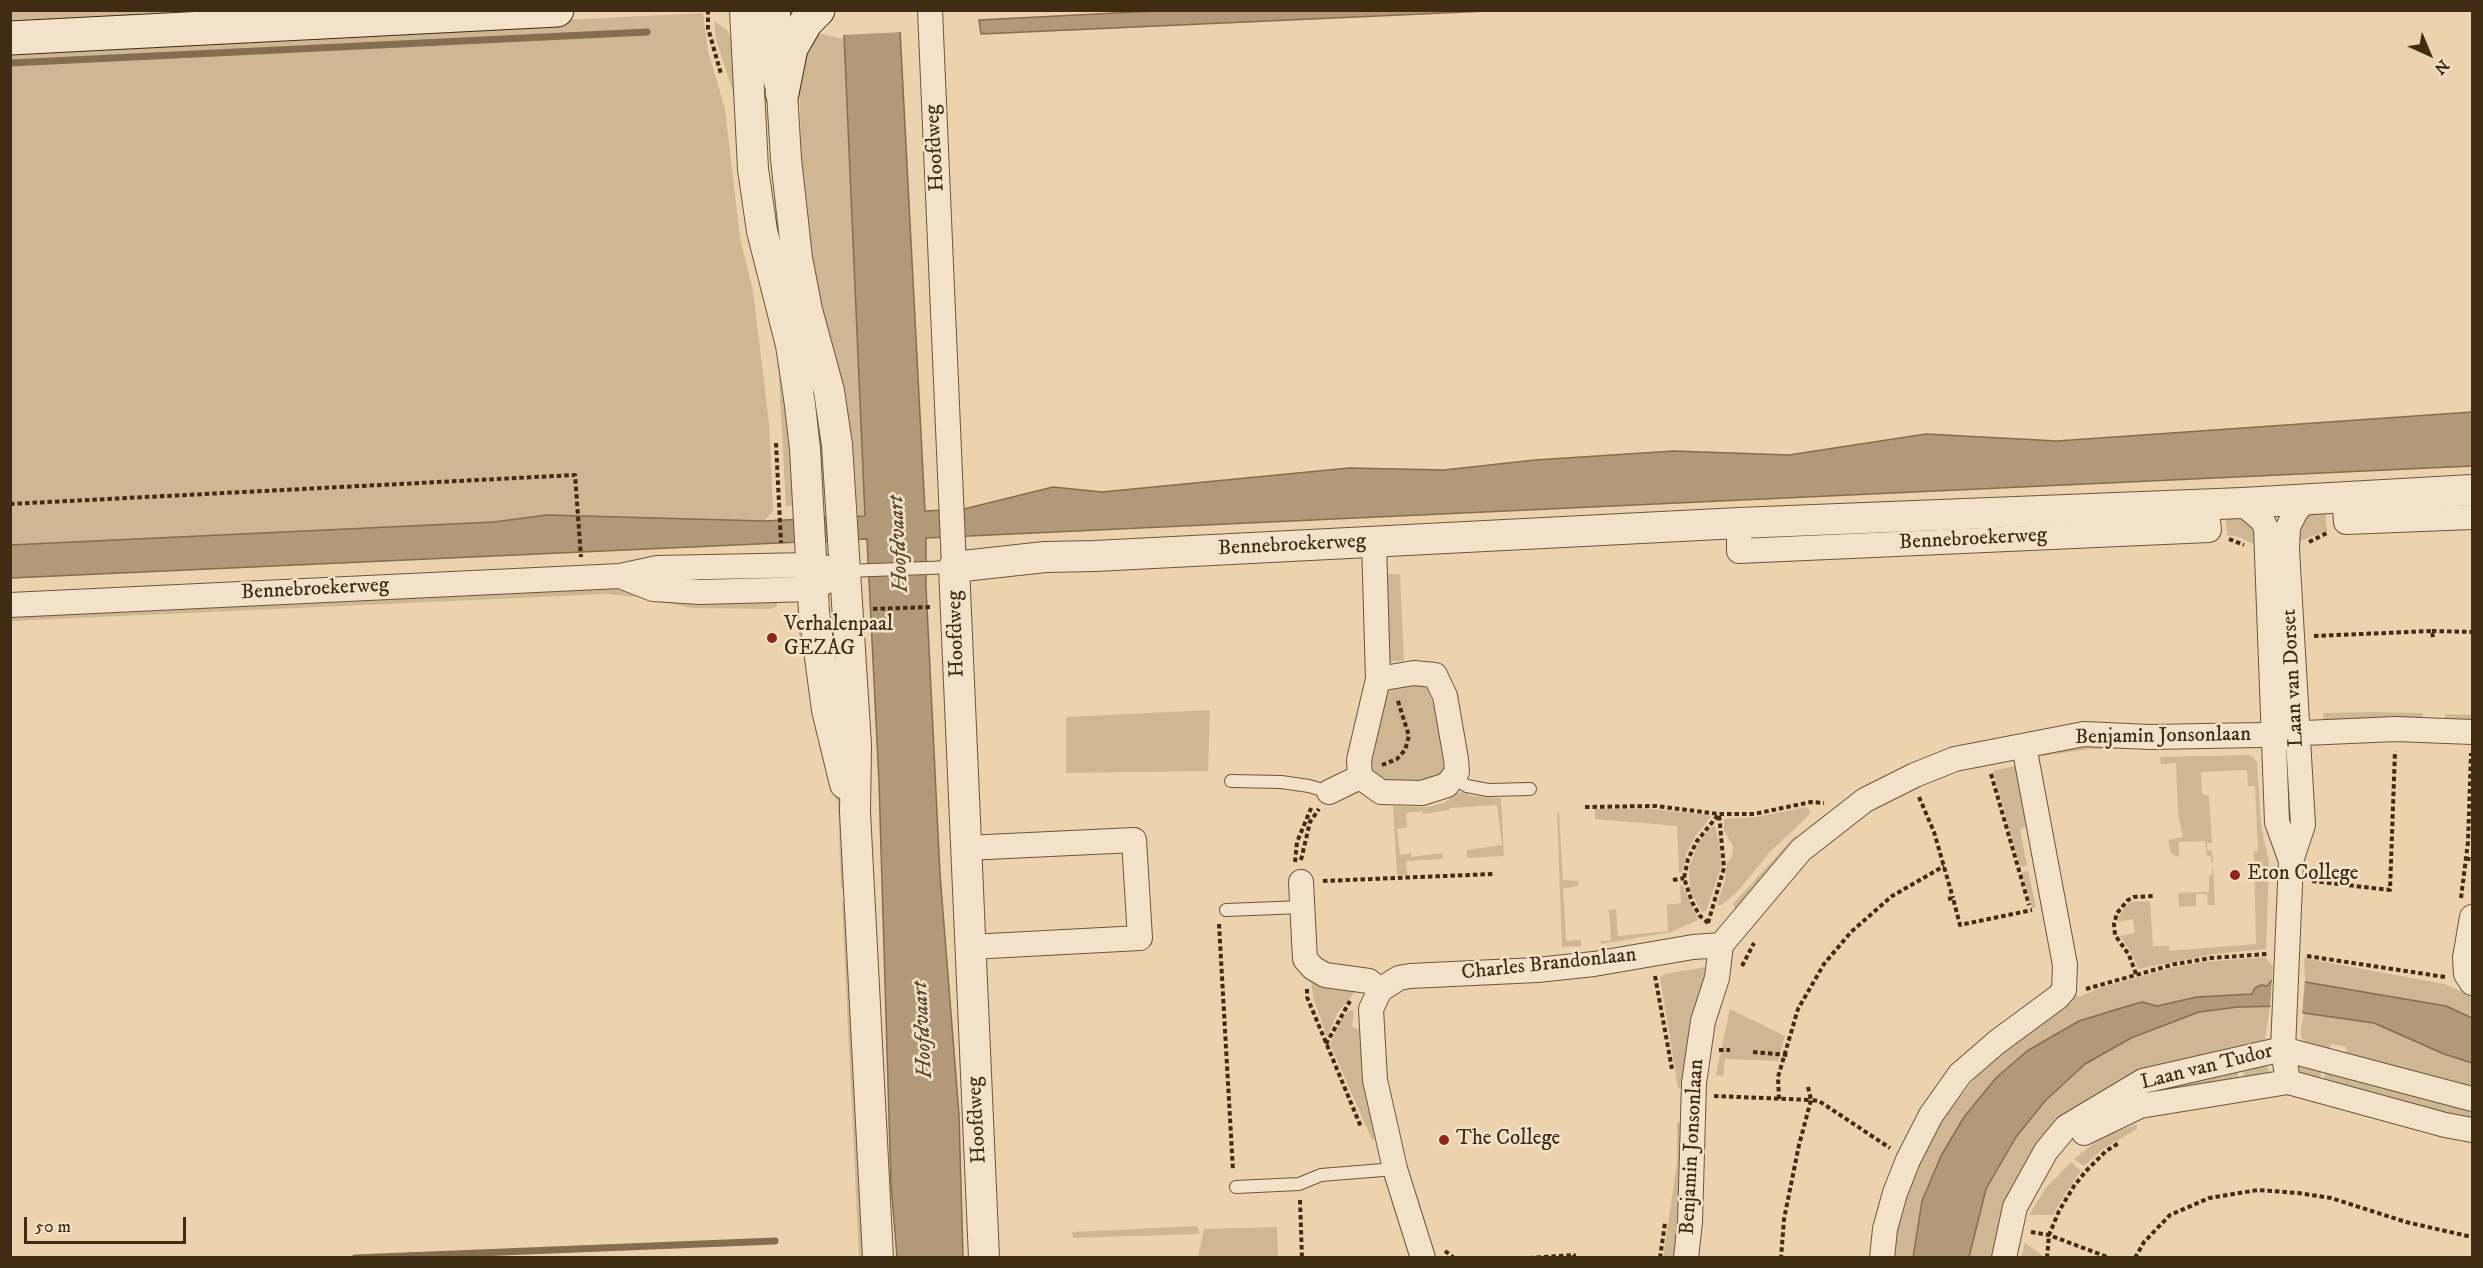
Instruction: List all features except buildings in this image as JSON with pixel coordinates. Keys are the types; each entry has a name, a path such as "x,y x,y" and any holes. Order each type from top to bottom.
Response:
{"main road":[{"path":"10,38 557,10"},
{"path":"782,93 791,48 806,21 818,10"}],"street":[{"path":"745,10 753,169 762,231 793,355 805,449 794,511 799,563 827,710 844,780 855,813"},
{"path":"775,10 776,70 782,93 786,159 797,258 807,310 829,391 849,563 856,745 855,813 878,1257"},
{"name":"Hoofdweg","path":"930,10 951,460 952,538 947,567 966,848 984,1257"},
{"name":"Bennebroekerweg","path":"947,567 1045,556 1095,556 1374,542 1739,537 2206,503 2472,490"},
{"path":"2344,496 2346,522 2472,517"},
{"name":"Laan van Dorset","path":"2284,1038 2291,870 2277,822 2293,636 2287,550 2288,527 2306,498"},
{"name":"Laan van Dorset","path":"2242,503 2262,520 2266,528 2285,734"},
{"path":"1360,777 1359,760 1386,677 1374,542"},
{"name":"Bennebroekerweg","path":"620,576 653,589 700,592 799,563"},
{"name":"Bennebroekerweg","path":"10,605 620,576 657,568 849,563"},
{"path":"1360,777 1381,792 1422,793 1447,785 1457,772 1445,696 1435,675 1414,673 1386,677"},
{"name":"Benjamin Jonsonlaan","path":"1686,1257 1690,1222 1694,1083 1704,1021 1717,978 1721,945 1801,850 1865,800 1915,774 1955,759 2025,754 2084,734 2150,737 2396,729 2466,742"},
{"path":"1882,1257 1885,1229 1908,1160 1932,1115 1960,1074 2064,990 2066,965 2042,908 2025,754"},
{"path":"1321,799 1360,777"},
{"path":"966,848 1134,840 1140,938 970,947"},
{"path":"1301,882 1305,959 1313,968 1325,975 1374,986 1371,1030 1375,1080 1395,1168 1423,1257"},
{"path":"2458,975 2465,958 2466,913"},
{"name":"Charles Brandonlaan","path":"1374,986 1410,976 1537,970 1721,945"},
{"name":"Laan van Tudor","path":"2284,1038 2288,1082"},
{"name":"Laan van Tudor","path":"2004,1257 2014,1207 2046,1151 2066,1127 2143,1081 2284,1038 2472,1099"},
{"name":"Laan van Tudor","path":"2046,1151 2140,1106 2288,1082 2445,1125 2472,1130"}],"lane":[{"name":"Bennebroekerweg","path":"849,563 947,567"},
{"path":"1453,778 1467,786 1488,790 1530,789"},
{"path":"1231,781 1281,782 1309,786 1321,799"},
{"path":"1226,910 1302,906"},
{"path":"1236,1187 1299,1184 1321,1175 1395,1168"}],"path":[{"path":"10,504 575,475 579,508 580,556"},
{"path":"794,511 799,563"},
{"path":"862,610 941,606"},
{"path":"2432,631 2433,638"},
{"path":"2293,636 2432,631 2472,632"},
{"path":"1360,777 1369,770 1397,759 1405,750 1409,736 1386,677"},
{"path":"2466,742 2471,752 2466,913"},
{"path":"2291,870 2390,890 2394,862 2396,748 2385,748"},
{"path":"2025,754 1990,769 2042,908"},
{"path":"1909,796 1917,793 1934,832 1950,898 1960,925 2042,908"},
{"path":"1301,882 1301,859 1310,822 1321,799"},
{"path":"1321,799 1297,842 1293,878 1301,882 1493,874"},
{"path":"1585,807 1656,806 1719,814 1754,814 1811,802 1825,802"},
{"path":"1719,814 1724,868 1708,922 1700,916 1692,902 1684,878 1688,859 1696,841 1719,814"},
{"path":"2466,859 2472,859"},
{"path":"1779,1099 1778,1077 1798,1009 1824,964 1851,932 1892,896 1944,866"},
{"path":"1673,880 1684,878"},
{"path":"2136,974 2129,955 2115,935 2114,924 2117,913 2128,900 2134,897 2154,896"},
{"path":"2034,921 2042,908"},
{"path":"1226,910 1218,911 1234,1187 1236,1187"},
{"path":"1739,971 1758,936"},
{"path":"2064,990 2077,993 2136,974 2196,960 2287,960 2458,975"},
{"path":"1313,968 1306,981 1307,998 1369,1144 1389,1142"},
{"path":"1326,1044 1347,1004 1374,986"},
{"path":"1754,1052 1786,1055"},
{"path":"1781,1257 1786,1209 1810,1100 1808,1087"},
{"path":"1710,1095 1819,1101 1908,1160"},
{"path":"2046,1257 2049,1236 2059,1210 2086,1171 2106,1151 2125,1140"},
{"path":"1299,1184 1302,1257"},
{"path":"2135,1257 2144,1242 2170,1215 2209,1198 2258,1190 2331,1198 2406,1222 2472,1237"},
{"path":"2011,1228 2049,1236 2110,1257"},
{"path":"1529,1257 1574,1257"}],"shaded area":[{"path":"11,11 356,11 11,36"},
{"path":"703,13 708,51 725,109 740,238 753,291 769,423 773,511 764,521 547,515 494,522 11,545 11,48"},
{"path":"714,21 727,30 737,50 777,312 802,505 786,506 778,360 735,98 716,39"},
{"path":"821,34 845,39 866,516 858,517 857,504 853,505 804,246 798,46 807,37"},
{"path":"2325,511 2327,531 2291,544 2298,522 2310,513"},
{"path":"2225,513 2240,515 2251,522 2260,544 2227,535"},
{"path":"1382,574 1400,574 1404,661 1388,661"},
{"path":"606,587 646,594 777,597 777,606 771,609 692,608 638,597 607,594 11,621 10,613"},
{"path":"805,618 845,821 852,886 841,888 838,806 796,622"},
{"path":"1413,683 1427,688 1436,712 1445,745 1446,775 1437,779 1410,782 1378,781 1369,766 1382,693 1390,686"},
{"path":"1210,710 1208,771 1066,773 1066,717"},
{"path":"2423,713 2422,721 2324,720 2323,714"},
{"path":"2445,714 2472,715 2472,722 2445,720"},
{"path":"2053,745 2135,746 2133,749 2089,749 2042,756 2040,752"},
{"path":"2247,755 2253,757 2257,762 2261,825 2269,862 2266,949 2214,954 2138,969 2132,954 2120,936 2135,933 2133,919 2118,922 2120,914 2130,902 2150,901 2153,946 2169,946 2169,951 2256,944 2254,851 2258,851 2255,786 2248,786 2247,770 2201,772 2202,794 2209,796 2212,843 2207,843 2207,850 2212,851 2213,862 2211,862 2211,856 2207,856 2205,841 2179,842 2179,857 2171,853 2168,840 2183,837 2178,814 2176,763 2161,764 2160,757"},
{"path":"2019,765 2028,826 2020,828 2027,866 2020,867 1993,771"},
{"path":"1462,791 1472,796 1501,798 1504,856 1467,858 1467,850 1502,845 1497,805 1450,808 1450,810 1423,814 1422,811 1406,813 1407,827 1397,829 1400,855 1411,853 1411,857 1442,853 1443,859 1406,861 1407,875 1397,875 1393,806 1428,807 1443,803"},
{"path":"1806,807 1810,811 1809,815 1770,852 1737,892 1720,906 1717,904 1733,846 1724,831 1724,819 1756,817"},
{"path":"1595,809 1653,809 1711,817 1696,835 1687,852 1682,872 1679,873 1677,826 1595,819"},
{"path":"1557,813 1559,813 1563,880 1578,881 1578,886 1563,889 1566,939 1567,941 1581,940 1581,946 1562,947"},
{"path":"1715,826 1720,847 1721,867 1706,911 1702,912 1690,890 1689,868 1699,842"},
{"path":"1795,836 1800,841 1736,911 1733,904"},
{"path":"2212,868 2215,905 2208,905 2207,894 2196,894 2196,906 2179,907 2178,893 2209,892 2209,876 2212,875"},
{"path":"2028,871 2036,907 2032,909 2022,872"},
{"path":"1680,885 1683,886 1698,920 1671,932 1601,944 1601,941 1611,941 1609,910 1616,909 1618,936 1668,931 1667,905 1681,903"},
{"path":"842,902 852,903 868,1257 859,1257"},
{"path":"2265,957 2273,966 2272,980 2267,986 2252,994 2197,997 2157,1006 2142,1002 2079,1021 1922,1201 1913,1257 1889,1258 1902,1197 1934,1130 1975,1078 2020,1039 2070,1004 2076,995 2079,997 2100,988 2175,967"},
{"path":"2304,958 2444,984 2472,996 2472,1018 2446,1006 2305,982"},
{"path":"1706,967 1709,974 1684,1088 1678,1088 1660,977 1665,974"},
{"path":"1311,980 1357,990 1338,1012 1327,1037 1313,997"},
{"path":"2270,1006 2265,1039 2249,1049 2130,1077 2082,1103 2043,1138 1994,1257 1969,1257 1986,1188 2016,1137 2045,1101 2085,1064 2131,1038 2199,1012"},
{"path":"1730,1009 1785,1036 1778,1061 1725,1059 1723,1076 1716,1075"},
{"path":"1350,1010 1354,1012 1352,1027 1362,1031 1378,1138 1372,1140 1330,1044 1342,1018"},
{"path":"2304,1013 2374,1023 2444,1054 2472,1063 2472,1094 2345,1059 2347,1047 2331,1044 2329,1050 2306,1044 2301,1037"},
{"path":"2266,1064 2271,1075 2244,1081 2243,1065"},
{"path":"2238,1065 2238,1081 2067,1132 2126,1093"},
{"path":"2301,1066 2322,1068 2319,1085 2299,1082 2297,1068"},
{"path":"2326,1069 2472,1110 2472,1126 2323,1086"},
{"path":"1685,1122 1679,1257 1663,1258 1677,1163 1677,1123"},
{"path":"2137,1124 2137,1129 2103,1149 2084,1166 2074,1159 2102,1137"},
{"path":"2071,1162 2081,1171 2053,1215 2029,1215 2045,1189"},
{"path":"1197,1226 1199,1234 1073,1238 1072,1232"},
{"path":"1277,1227 1278,1257 1198,1257 1204,1229"},
{"path":"2025,1243 2042,1255 2042,1257 2021,1257"}],"water":[{"path":"1174,10 1488,11 981,34 979,20"},
{"name":"Hoofdvaart","path":"843,11 899,11 925,511 964,509 1053,487 1102,492 1349,468 1444,470 1535,460 1674,451 1789,455 1926,434 2057,441 2472,412 2472,466 926,538 926,587 940,874 959,1115 963,1257 897,1257 891,1184 879,782 867,539 11,578 10,545 494,522 547,515 764,521 865,516"},
{"path":"2272,980 2305,982 2446,1006 2472,1018 2472,1063 2444,1054 2374,1023 2304,1013 2287,1006 2238,1007 2199,1012 2131,1038 2085,1064 2045,1101 2016,1137 1986,1189 1969,1257 1913,1258 1922,1201 1941,1156 1964,1117 1996,1078 2027,1051 2079,1021 2128,1006 2142,1002 2157,1006 2197,997 2252,994 2255,988 2261,985 2267,986"}],"pier":[{"path":"840,10 902,10 903,32 841,35"},
{"path":"2272,977 2305,979 2302,1015 2287,1009 2270,1009"}],"waterway":[{"path":"10,63 647,32"},
{"path":"355,1258 775,1241"}],"place":[{"name":"Verhalenpaal GEZAG","path":"772,638"},
{"name":"Eton College","path":"2235,875"},
{"name":"The College","path":"1444,1140"}]}
